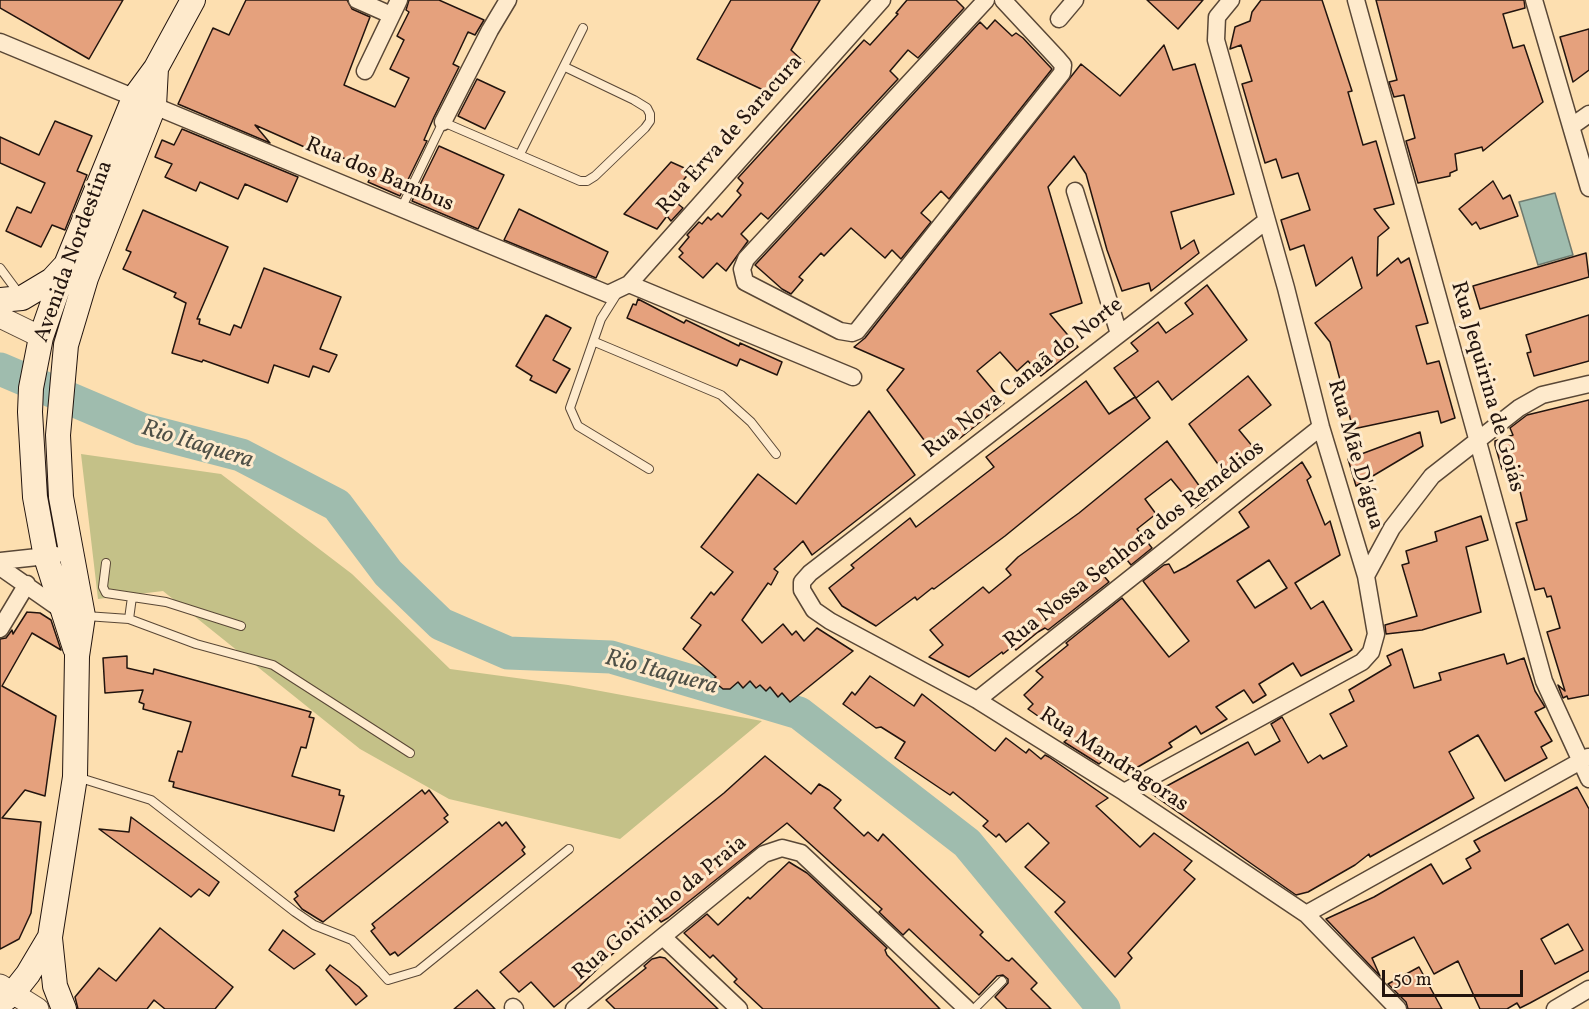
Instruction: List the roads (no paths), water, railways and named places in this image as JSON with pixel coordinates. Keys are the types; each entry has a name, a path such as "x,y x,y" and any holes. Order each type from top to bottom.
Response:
{"main road":[{"name":"Avenida Nordestina","path":"4,994 41,956 50,937 75,777 77,656 71,552 61,497 58,435 63,363 86,278 156,68 193,0"},
{"name":"Avenida Nordestina","path":"73,614 46,556 35,497 31,388 41,337 66,265 144,102"},
{"path":"11,299 52,280 66,265"},
{"path":"41,337 63,363"},
{"path":"50,937 55,987 64,1009"}],"street":[{"path":"357,0 395,8 365,71"},
{"path":"443,122 508,0"},
{"name":"Rua Erva de Saracura","path":"619,290 882,0"},
{"path":"986,0 762,241 742,269 745,282 840,331 847,333 857,331 1062,73 1063,65 1003,0"},
{"path":"1059,19 1074,0"},
{"name":"Rua Mãe D'água","path":"1124,792 1362,662 1371,652 1376,634 1365,576 1321,427 1216,40 1217,17 1231,0"},
{"name":"Rua Jequirina de Goiás","path":"1356,0 1544,681 1584,759 1589,779"},
{"path":"1534,0 1589,188"},
{"name":"Rua dos Bambus","path":"0,42 400,210 853,377"},
{"path":"1572,126 1589,114"},
{"path":"1075,190 1119,334"},
{"name":"Rua Nova Canaã do Norte","path":"810,573 1266,221"},
{"path":"0,317 41,337"},
{"path":"1365,576 1392,528 1432,476 1519,408 1542,395 1589,384"},
{"name":"Rua Nossa Senhora dos Remédios","path":"977,700 1321,427"},
{"path":"0,561 71,552"},
{"path":"0,567 73,614"},
{"name":"Rua Mandragoras","path":"810,573 802,582 802,591 814,610 977,700 1124,792 1306,914 1398,1009"},
{"path":"0,629 27,584"},
{"path":"1306,914 1584,759"},
{"name":"Rua Goivinho da Praia","path":"574,1009 764,854 775,848 792,849 801,853 967,1009"},
{"path":"663,937 739,1009"},
{"path":"1555,1009 1589,989"},
{"path":"4,994 38,1009"}],"lane":[{"path":"520,154 583,28"},
{"path":"400,210 443,122 580,181 587,181 603,170 650,121 646,108 565,67"},
{"path":"0,268 11,299"},
{"path":"619,290 601,319 595,342 570,408 572,417 578,426 649,469"},
{"path":"595,342 721,395 751,422 776,454"},
{"path":"106,563 103,587 106,592 166,602 241,626"},
{"path":"129,619 132,597"},
{"path":"73,614 129,619 196,644 273,665 410,753"},
{"path":"75,777 151,800 295,912 314,925 352,940 388,980 418,971 569,849"},
{"path":"974,1009 1002,981"}],"waterway":[{"name":"Rio Itaquera","path":"0,369 141,429 241,455 337,505 388,573 441,624 508,653 611,657 799,713 967,843 1104,1009"}]}
